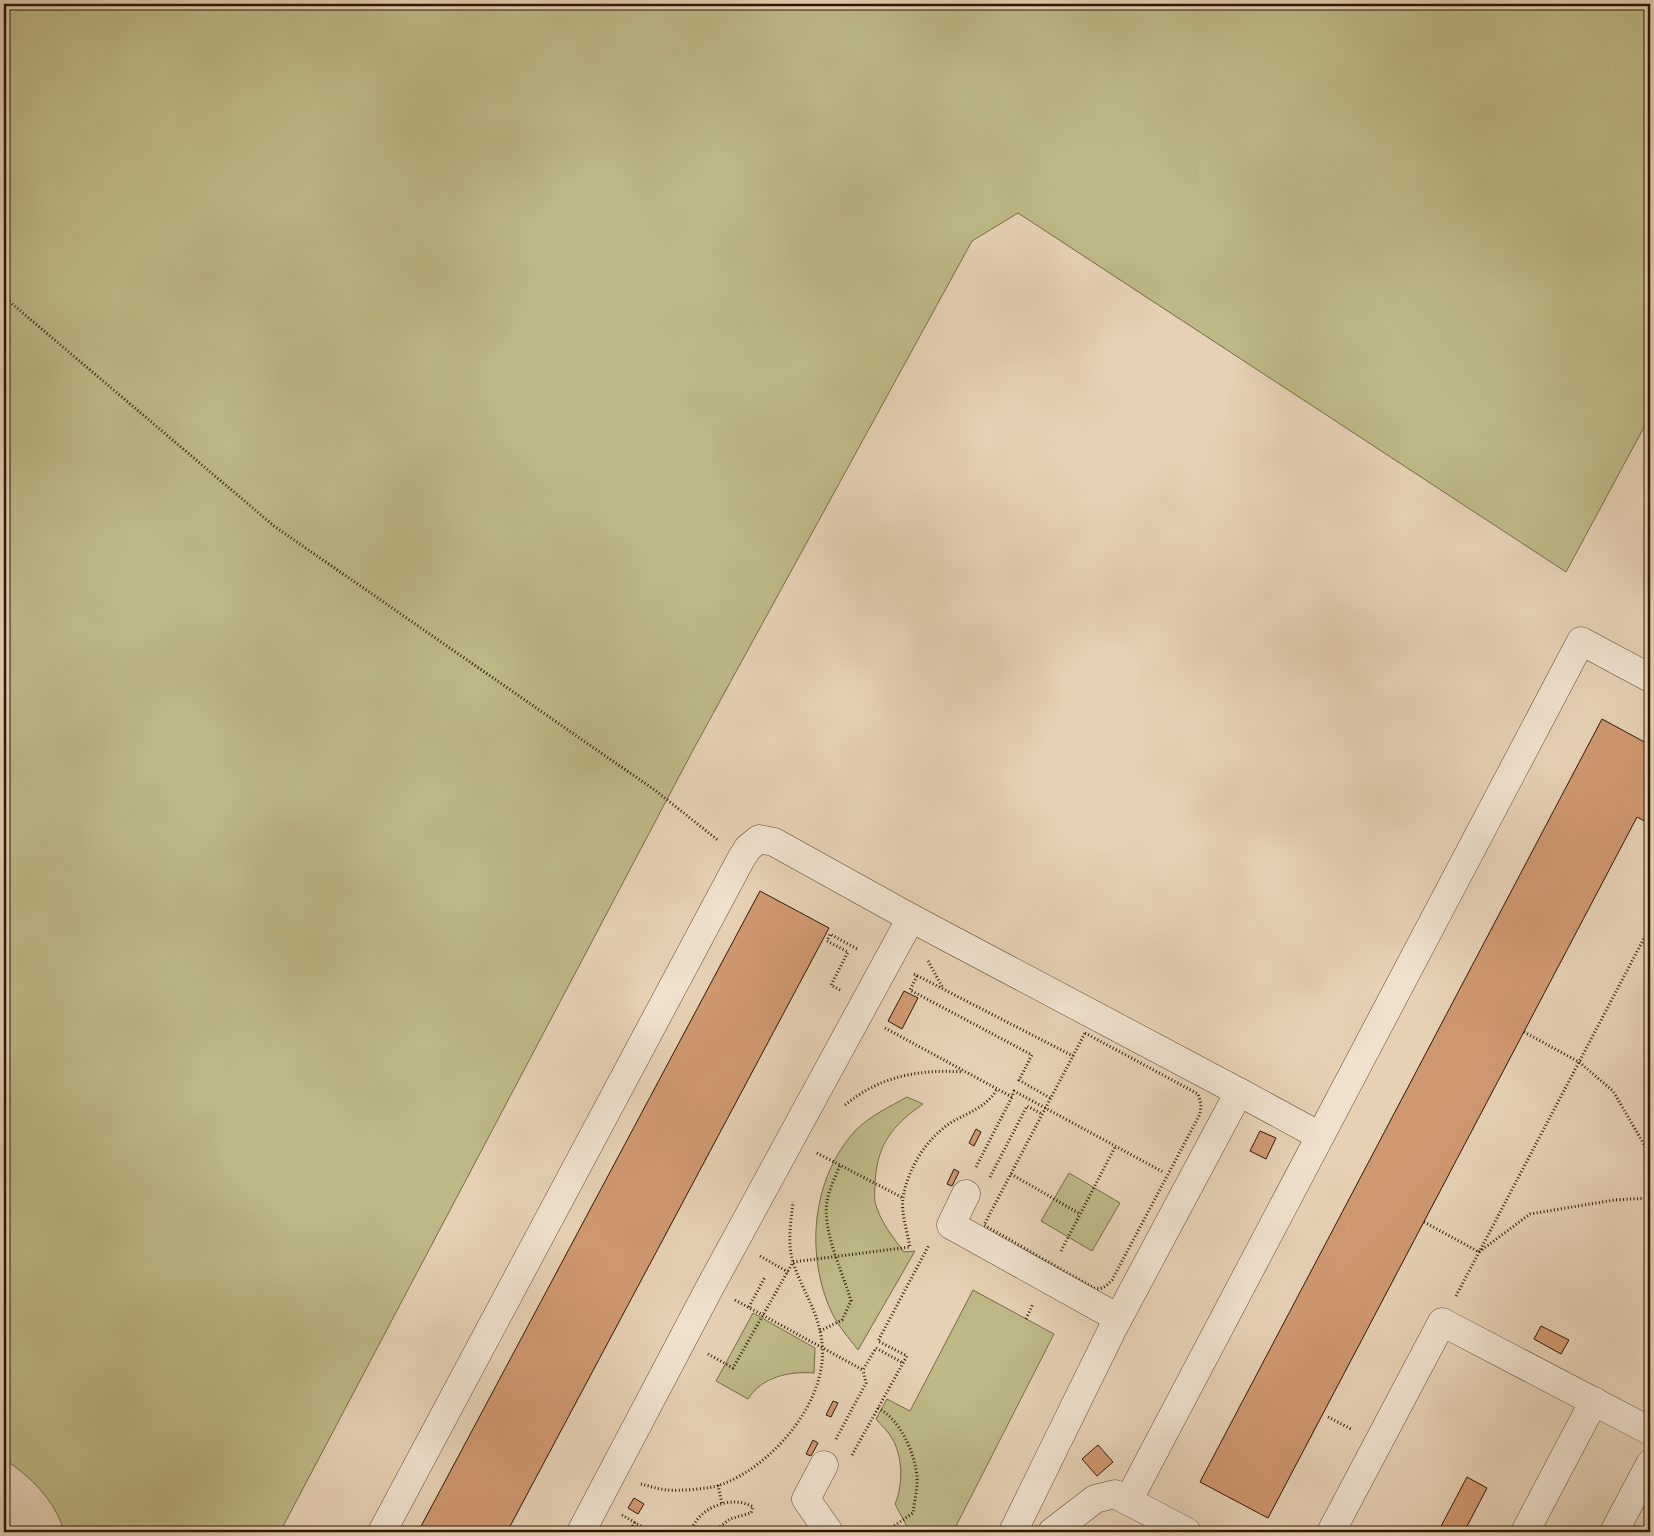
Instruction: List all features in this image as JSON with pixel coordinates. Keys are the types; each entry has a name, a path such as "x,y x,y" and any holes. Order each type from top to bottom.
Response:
{"lane":[{"path":"1128,1501 1581,641 1650,678"},
{"path":"382,1532 741,859 748,848 759,839 774,842 905,928 1239,1092 1320,1136"},
{"path":"581,1532 710,1287 905,928"},
{"path":"1013,1532 1118,1318 1239,1092"},
{"path":"979,1195 951,1225 1050,1272 1118,1318"},
{"path":"1332,1532 1442,1322 1650,1431"},
{"path":"1525,1532 1594,1401"},
{"path":"1614,1532 1650,1464"},
{"path":"824,1465 806,1499 829,1532"},
{"path":"1052,1532 1095,1499 1115,1494 1187,1532"}],"path":[{"path":"4,297 274,526 656,791 741,859"},
{"path":"1646,822 1650,836"},
{"path":"1442,1322 1650,927"},
{"path":"905,928 921,950 943,988"},
{"path":"910,972 1073,1056"},
{"path":"918,976 910,990 1032,1055 1019,1080 1050,1098"},
{"path":"881,1026 1012,1097"},
{"path":"1524,1032 1579,1062 1613,1091 1645,1146 1645,1198 1650,1227"},
{"path":"1085,1033 1198,1094 1201,1104 1200,1114 1112,1280 1106,1287 1094,1288 1050,1272 984,1226 1073,1056 1085,1033"},
{"path":"839,1110 874,1086 905,1074 934,1070 966,1072"},
{"path":"793,1262 910,1247 904,1218 903,1198 911,1170 925,1149 944,1127 985,1105 997,1089"},
{"path":"976,1167 1014,1092 1168,1175"},
{"path":"990,1215 979,1195 1027,1106 1042,1114"},
{"path":"1026,1318 1115,1146"},
{"path":"814,1151 903,1198"},
{"path":"820,1331 842,1320 851,1302 836,1257 828,1222 827,1201 840,1165"},
{"path":"1011,1174 1080,1214"},
{"path":"636,1482 667,1490 718,1485 748,1472 785,1440 807,1408 821,1372 820,1331 813,1305 793,1262 789,1240 793,1196"},
{"path":"1479,1252 1530,1214 1614,1200 1650,1198"},
{"path":"1424,1222 1479,1252"},
{"path":"851,1457 907,1356 878,1340 932,1239"},
{"path":"758,1255 788,1272"},
{"path":"706,1352 733,1368 793,1262"},
{"path":"749,1307 765,1277"},
{"path":"734,1299 863,1370"},
{"path":"839,1432 866,1383 863,1370 876,1348 903,1363"},
{"path":"878,1408 888,1413 905,1436 917,1478 913,1513 885,1532"},
{"path":"1328,1417 1358,1432"},
{"path":"718,1485 722,1504"},
{"path":"691,1532 702,1516 715,1506 734,1501 746,1503 753,1507 751,1513 730,1519 717,1529 717,1532"},
{"path":"619,1514 651,1532"},
{"path":"630,1532 635,1522"}],"shaded area":[{"path":"4,4 1650,4 1650,416 1566,572 1018,213 972,241 692,752 280,1532 64,1532 55,1510 41,1490 4,1459"},
{"path":"907,1097 923,1104 895,1128 883,1147 876,1169 875,1202 883,1222 904,1252 915,1251 858,1350 834,1318 823,1291 816,1243 817,1218 829,1171 841,1149 861,1125"},
{"path":"1069,1173 1120,1203 1092,1251 1041,1221"},
{"path":"973,1290 1054,1334 953,1532 910,1532 895,1504 901,1481 899,1455 893,1440 876,1419 887,1399 910,1411"},
{"path":"753,1313 815,1348 814,1373 795,1373 777,1377 761,1385 748,1399 716,1381"}],"building":[{"path":"1602,719 1650,745 1650,824 1637,817 1268,1518 1200,1482"},
{"path":"760,891 829,928 507,1532 418,1532"},
{"path":"904,991 918,998 902,1029 888,1021"},
{"path":"976,1129 981,1132 974,1146 969,1143"},
{"path":"1260,1131 1276,1138 1266,1159 1250,1151"},
{"path":"954,1169 959,1172 952,1186 947,1184"},
{"path":"1541,1326 1569,1340 1561,1354 1534,1339"},
{"path":"833,1401 838,1403 831,1417 826,1415"},
{"path":"813,1440 818,1443 811,1456 806,1454"},
{"path":"1098,1445 1113,1462 1097,1476 1082,1459"},
{"path":"1467,1477 1487,1488 1464,1532 1438,1532"},
{"path":"634,1498 644,1504 638,1514 628,1508"}]}
